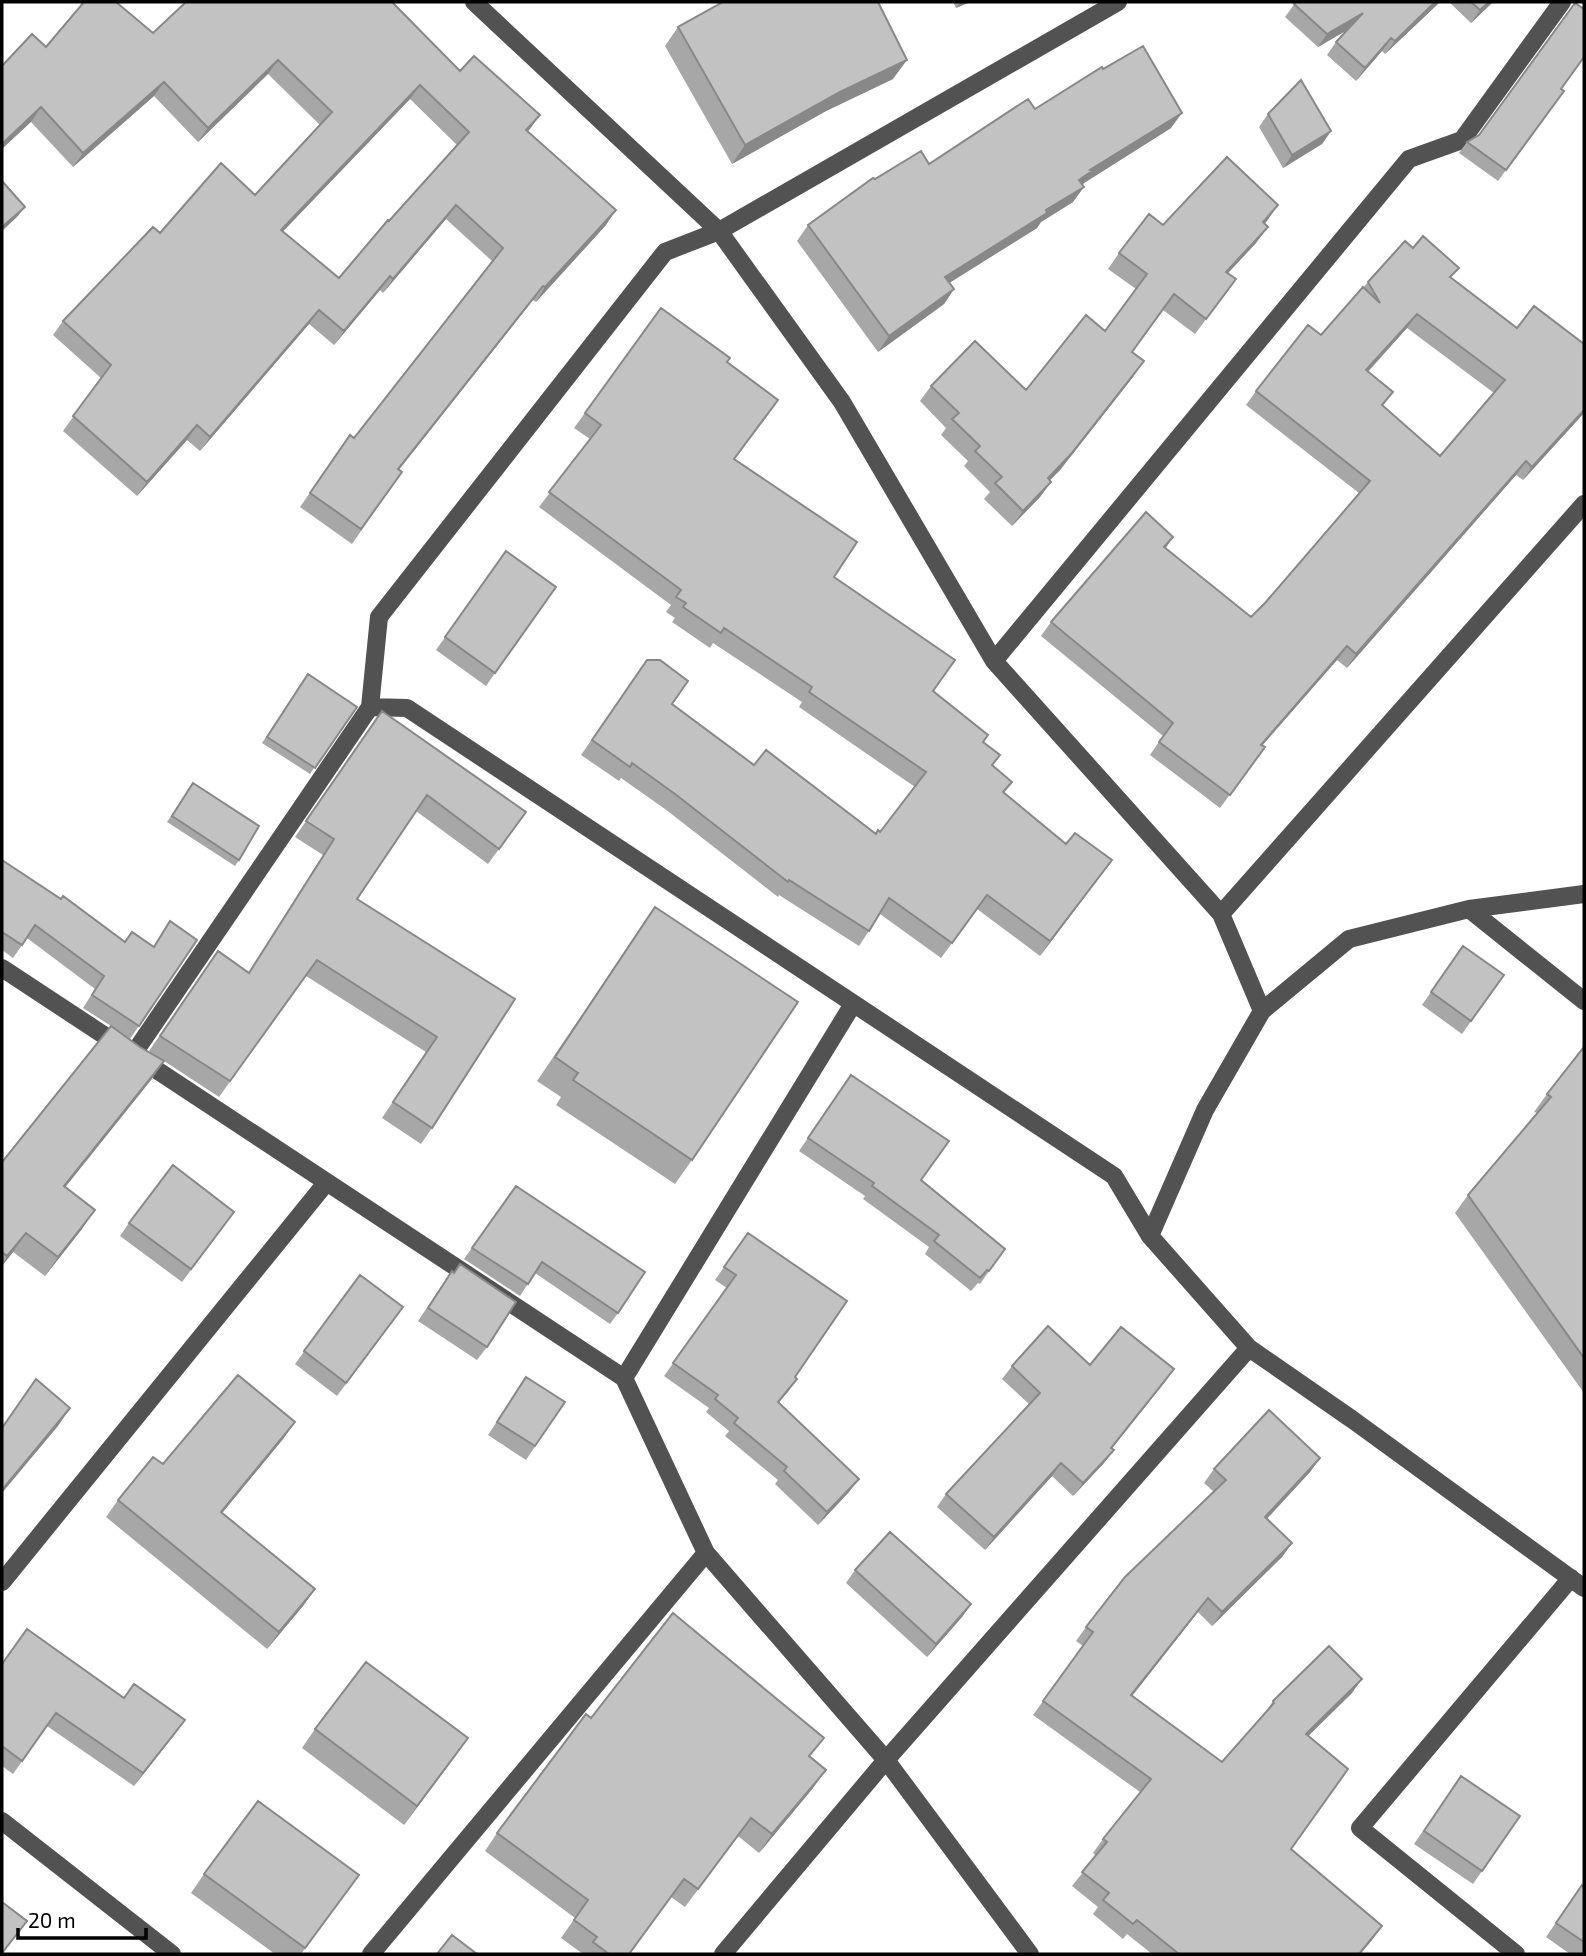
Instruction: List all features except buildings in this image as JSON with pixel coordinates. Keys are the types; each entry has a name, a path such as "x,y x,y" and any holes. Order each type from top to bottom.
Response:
{"street":[{"path":"132,1056 370,707 379,617 665,252 719,232 1118,2"},
{"path":"995,661 1409,159 1462,140 1562,2"},
{"path":"477,4 719,232 842,402 995,661 1221,914 1262,1011"},
{"path":"1221,914 1584,505"},
{"path":"370,707 407,708 1114,1176 1150,1236 1249,1349 1353,1420 1578,1583 1360,1828 1516,1954"},
{"path":"1150,1236 1205,1110 1262,1011 1349,939 1469,909 1584,894"},
{"path":"1469,909 1584,1002"},
{"path":"2,968 624,1378 706,1553 886,1760 1030,1954"},
{"path":"624,1378 853,1004"},
{"path":"2,1582 326,1183"},
{"path":"723,1954 886,1760 1249,1349"},
{"path":"371,1954 706,1553"},
{"path":"2,1821 172,1954"}]}
